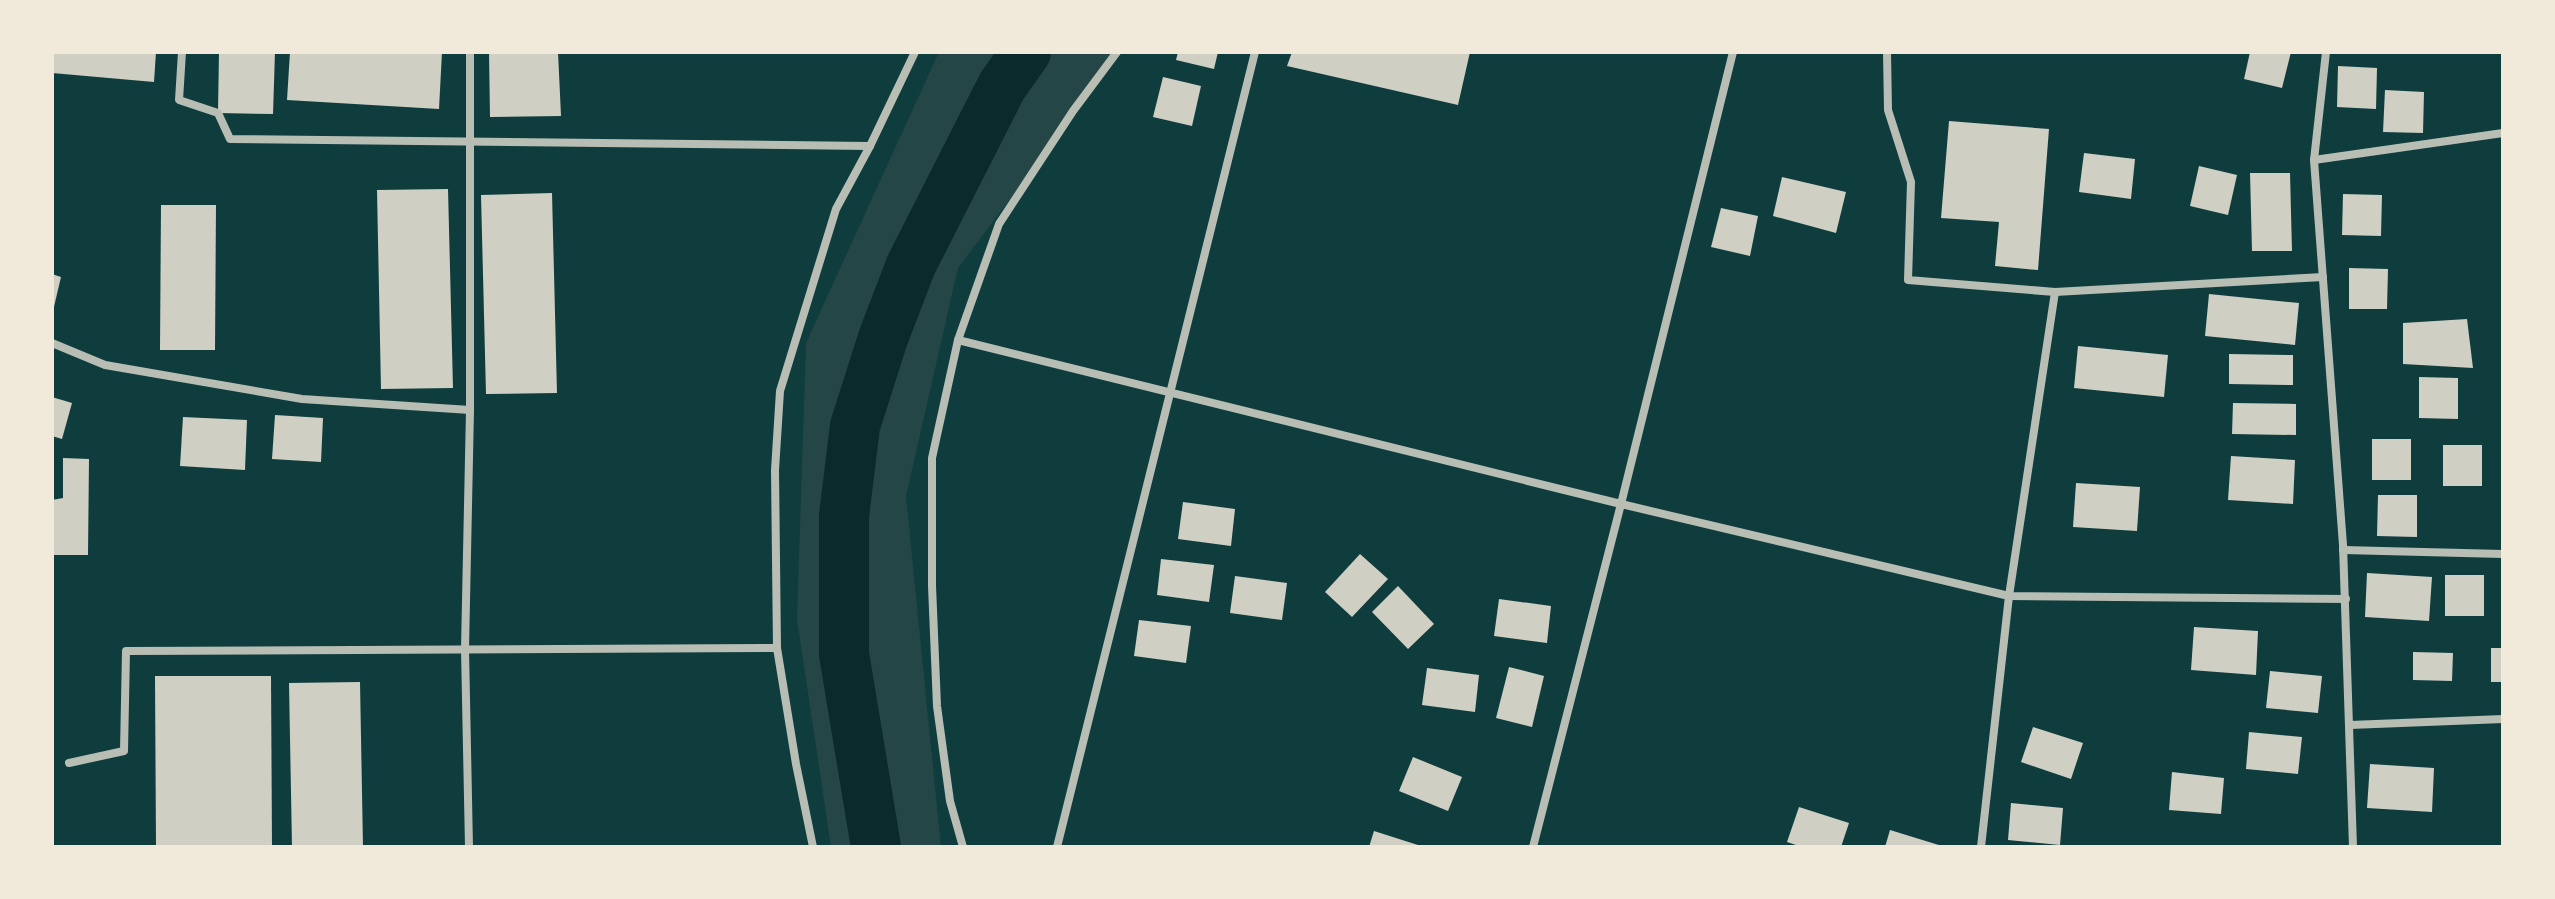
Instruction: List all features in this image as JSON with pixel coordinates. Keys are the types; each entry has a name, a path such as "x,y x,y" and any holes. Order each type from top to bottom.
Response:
{"street":[{"path":"182,52 179,100 218,113 230,139 870,146"},
{"path":"469,847 465,649 470,410 470,52"},
{"path":"813,847 777,648 775,470 780,391 836,209 915,52"},
{"path":"963,847 950,801 937,706 932,586 932,458 958,340 999,224 1073,111 1117,52"},
{"path":"1057,847 1255,52"},
{"path":"1533,847 1733,52"},
{"path":"1887,52 1888,110 1911,182 1908,280 2055,292 2323,277"},
{"path":"2326,52 2314,160 2346,599 2353,847"},
{"path":"2314,160 2503,133"},
{"path":"1981,847 2009,596 2055,292"},
{"path":"958,340 1621,504 2009,596 2346,599"},
{"path":"52,343 105,365 302,399 470,410"},
{"path":"2343,550 2503,554"},
{"path":"69,763 124,751 126,651 777,648"},
{"path":"2350,725 2503,719"}],"shaded area":[{"path":"939,52 1121,52 958,268 906,496 941,847 831,847 797,619 806,343"}],"building":[{"path":"52,52 156,52 154,82 52,73"},
{"path":"219,52 275,52 273,114 218,113"},
{"path":"290,52 442,52 439,109 287,100"},
{"path":"489,52 558,52 561,116 490,117"},
{"path":"1178,52 1218,52 1214,69 1176,60"},
{"path":"1292,52 1470,52 1458,105 1287,66"},
{"path":"2250,52 2291,52 2282,88 2244,79"},
{"path":"2338,66 2377,68 2376,109 2337,107"},
{"path":"1163,77 1201,86 1192,126 1153,117"},
{"path":"2385,90 2424,92 2423,133 2383,132"},
{"path":"1949,121 2049,129 2038,270 1995,266 1999,222 1941,218"},
{"path":"2084,153 2135,159 2131,199 2079,192"},
{"path":"2199,166 2237,175 2228,215 2190,206"},
{"path":"2250,173 2290,173 2292,251 2252,251"},
{"path":"1782,177 1846,192 1836,233 1773,216"},
{"path":"448,189 453,388 381,389 377,190"},
{"path":"552,193 557,393 486,394 481,195"},
{"path":"2343,194 2382,195 2381,236 2342,235"},
{"path":"161,205 216,205 215,350 160,350"},
{"path":"1721,208 1758,216 1750,256 1711,247"},
{"path":"2349,268 2388,269 2387,309 2349,309"},
{"path":"52,274 61,277 53,311 52,311"},
{"path":"2209,294 2299,303 2295,345 2205,336"},
{"path":"2467,319 2473,368 2403,364 2403,323"},
{"path":"2078,346 2168,355 2164,397 2074,388"},
{"path":"2229,354 2293,355 2293,385 2229,384"},
{"path":"2419,377 2458,378 2458,419 2419,418"},
{"path":"52,397 72,403 62,439 52,436"},
{"path":"2233,403 2296,404 2296,435 2232,434"},
{"path":"275,415 323,418 321,462 272,459"},
{"path":"183,417 247,420 245,470 180,466"},
{"path":"2372,439 2411,439 2411,480 2372,480"},
{"path":"2443,445 2482,445 2482,486 2443,486"},
{"path":"2231,456 2295,460 2293,504 2228,500"},
{"path":"63,458 89,459 88,555 52,555 52,500 63,498"},
{"path":"2076,483 2140,487 2137,531 2073,527"},
{"path":"2378,495 2417,495 2417,537 2377,536"},
{"path":"1183,502 1235,509 1231,546 1178,539"},
{"path":"1360,554 1388,579 1352,617 1325,592"},
{"path":"1161,559 1214,565 1209,602 1157,595"},
{"path":"2367,573 2432,577 2429,621 2365,617"},
{"path":"2445,575 2484,575 2484,616 2445,616"},
{"path":"1235,576 1287,583 1282,620 1230,613"},
{"path":"1398,586 1434,624 1408,649 1372,612"},
{"path":"1499,599 1551,606 1547,643 1494,636"},
{"path":"1139,620 1191,626 1186,663 1134,656"},
{"path":"2194,627 2258,631 2256,675 2191,670"},
{"path":"2491,648 2503,648 2503,682 2491,682"},
{"path":"2413,652 2453,653 2452,681 2413,680"},
{"path":"1509,667 1544,676 1532,727 1496,718"},
{"path":"1427,668 1479,675 1475,712 1422,705"},
{"path":"2270,671 2322,676 2318,713 2266,708"},
{"path":"155,676 271,676 272,847 156,847"},
{"path":"360,682 363,847 292,847 289,683"},
{"path":"2033,727 2083,743 2071,779 2021,762"},
{"path":"2249,732 2302,737 2298,774 2246,769"},
{"path":"1413,757 1462,777 1448,811 1399,791"},
{"path":"2370,764 2434,768 2432,812 2367,808"},
{"path":"2172,772 2224,778 2221,814 2169,810"},
{"path":"2011,803 2063,808 2060,845 2008,840"},
{"path":"1799,807 1849,823 1841,847 1802,847 1787,842"},
{"path":"1890,830 1942,846 1942,847 1885,847"},
{"path":"1374,831 1421,846 1421,847 1369,847"}],"waterway":[{"path":"876,847 844,654 844,516 855,426 883,338 911,265 1002,86 1026,52"}]}
